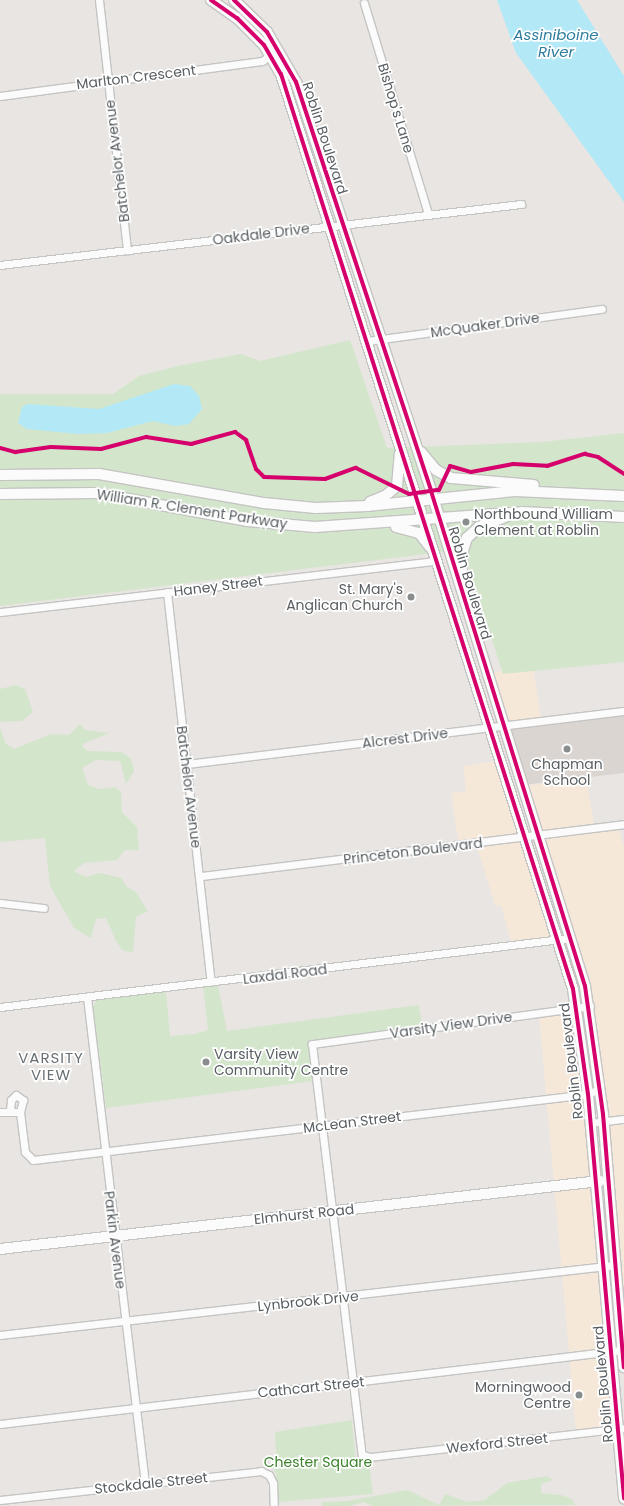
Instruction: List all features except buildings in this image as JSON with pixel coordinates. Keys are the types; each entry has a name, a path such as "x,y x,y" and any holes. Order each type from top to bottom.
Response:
{"main road":[{"name":"Roblin Boulevard","path":"211,0 238,18 271,55 281,74 379,339 416,446 466,604 501,724 590,1006 603,1122 615,1265 621,1309 624,1367"},
{"name":"Roblin Boulevard","path":"234,0 268,32 291,70 336,225 367,341 400,446 419,500 432,549 558,941 577,1008 588,1094 602,1266 611,1352 621,1428 624,1498"},
{"path":"353,507 394,490 400,476 400,446"},
{"path":"416,446 436,470 451,478 540,486 557,492"},
{"name":"William R. Clement Parkway","path":"0,475 99,474 264,503 353,507 419,500 557,492 624,496"},
{"name":"William R. Clement Parkway","path":"0,494 96,493 275,524 315,528 378,525 438,518 522,512 624,517"},
{"path":"466,604 461,563 468,538 487,523 522,512"},
{"path":"378,525 409,528 419,533 432,549"},
{"name":"Elmhurst Road","path":"0,1249 608,1180"}],"street":[{"name":"Batchelor Avenue","path":"99,0 127,250"},
{"name":"Bishop's Lane","path":"364,2 428,213"},
{"name":"Marlton Crescent","path":"0,96 107,80 262,61 271,55"},
{"name":"Oakdale Drive","path":"0,265 428,213 521,204"},
{"name":"McQuaker Drive","path":"367,341 602,309"},
{"name":"Haney Street","path":"0,612 436,561"},
{"name":"Batchelor Avenue","path":"167,592 186,764 201,876 210,982"},
{"name":"Alcrest Drive","path":"186,764 490,728 501,724 624,711"},
{"name":"Princeton Boulevard","path":"201,876 525,837 536,833 624,824"},
{"path":"0,903 44,908"},
{"name":"Laxdal Road","path":"0,1007 558,941 569,938"},
{"name":"Parkin Avenue","path":"87,997 144,1483"},
{"name":"Varsity View Drive","path":"322,1125 312,1044 590,1006"},
{"name":"McLean Street","path":"20,1112 28,1158 105,1152 588,1094 599,1089"},
{"path":"0,1112 10,1110 20,1112 23,1100 16,1095 11,1100 10,1110"},
{"path":"590,1123 624,1119"},
{"path":"322,1125 331,1211 344,1296 351,1382"},
{"name":"Lynbrook Drive","path":"0,1335 615,1265"},
{"path":"607,1311 621,1309"},
{"name":"Cathcart Street","path":"0,1424 135,1406 622,1350"},
{"name":"Wexford Street","path":"351,1382 358,1447 362,1454 370,1457 621,1428"},
{"name":"Stockdale Street","path":"0,1500 261,1471 269,1475 273,1483 274,1506"}],"shaded area":[{"path":"533,667 541,719 502,723 487,673"},
{"name":"Chapman School","path":"624,712 624,773 522,785 503,725"},
{"path":"497,761 556,942 513,948 501,906 495,905 476,844 459,846 451,793 466,792 463,766"},
{"path":"586,778 594,825 537,832 522,786"},
{"path":"618,827 624,846 624,1307 593,1016 539,835"},
{"path":"576,1010 616,1427 576,1432 539,1015"}],"green space":[{"path":"350,340 387,448 542,442 624,433 624,662 503,674 468,564 467,549 0,606 0,394 113,394 139,376 178,366 241,354 260,361"},
{"path":"16,685 25,689 33,712 22,721 0,722 0,689"},
{"path":"80,724 85,730 109,733 85,743 82,746 87,751 122,752 131,759 134,771 126,784 120,761 96,760 82,768 88,785 99,789 115,787 121,792 122,812 137,827 139,850 125,850 117,860 84,863 74,871 86,877 100,873 121,878 127,887 135,891 148,911 136,917 133,952 123,951 116,941 106,918 96,919 91,938 74,928 50,886 45,838 0,842 0,728 6,744 14,749 51,734 69,735"},
{"name":"Varsity View Community Centre","path":"218,985 227,1031 419,1005 422,1026 309,1043 314,1081 106,1108 93,1006 98,999 166,992 170,1036 194,1034 208,1030 203,986"},
{"name":"Chester Square","path":"352,1420 356,1465 369,1464 373,1494 278,1502 276,1473 272,1467 277,1467 275,1432"},
{"path":"547,1476 553,1480 541,1484 541,1493 561,1495 572,1499 575,1505 372,1506 364,1502 350,1506 322,1506 321,1502 347,1501 407,1490 439,1505 446,1494 467,1502 485,1500 507,1483"}],"water":[{"name":"Assiniboine River","path":"497,0 577,0 624,76 624,202 516,53"},
{"path":"174,384 190,386 199,396 202,409 189,424 175,426 153,421 107,433 78,434 27,429 18,423 22,407 28,404 99,409"}],"cycle path":[{"path":"211,0 237,18 264,45 281,74 573,989 588,1094 624,1498"},
{"path":"234,0 267,32 296,82 431,491 585,986 603,1114 624,1367"},
{"path":"0,448 15,452 51,447 101,449 146,437 191,444 235,432 246,440 256,469 264,477 325,479 356,468 409,494 439,490 450,466 471,472 513,464 547,466 585,454 598,457 624,474"}],"place":[{"name":"Northbound William Clement at Roblin","path":"466,522"},
{"name":"St. Mary's Anglican Church","path":"411,597"},
{"name":"Chapman School","path":"567,749"},
{"name":"Varsity View Community Centre","path":"206,1062"},
{"name":"Morningwood Centre","path":"579,1395"}],"district":[{"name":"VARSITY VIEW","path":"51,1066"}]}
